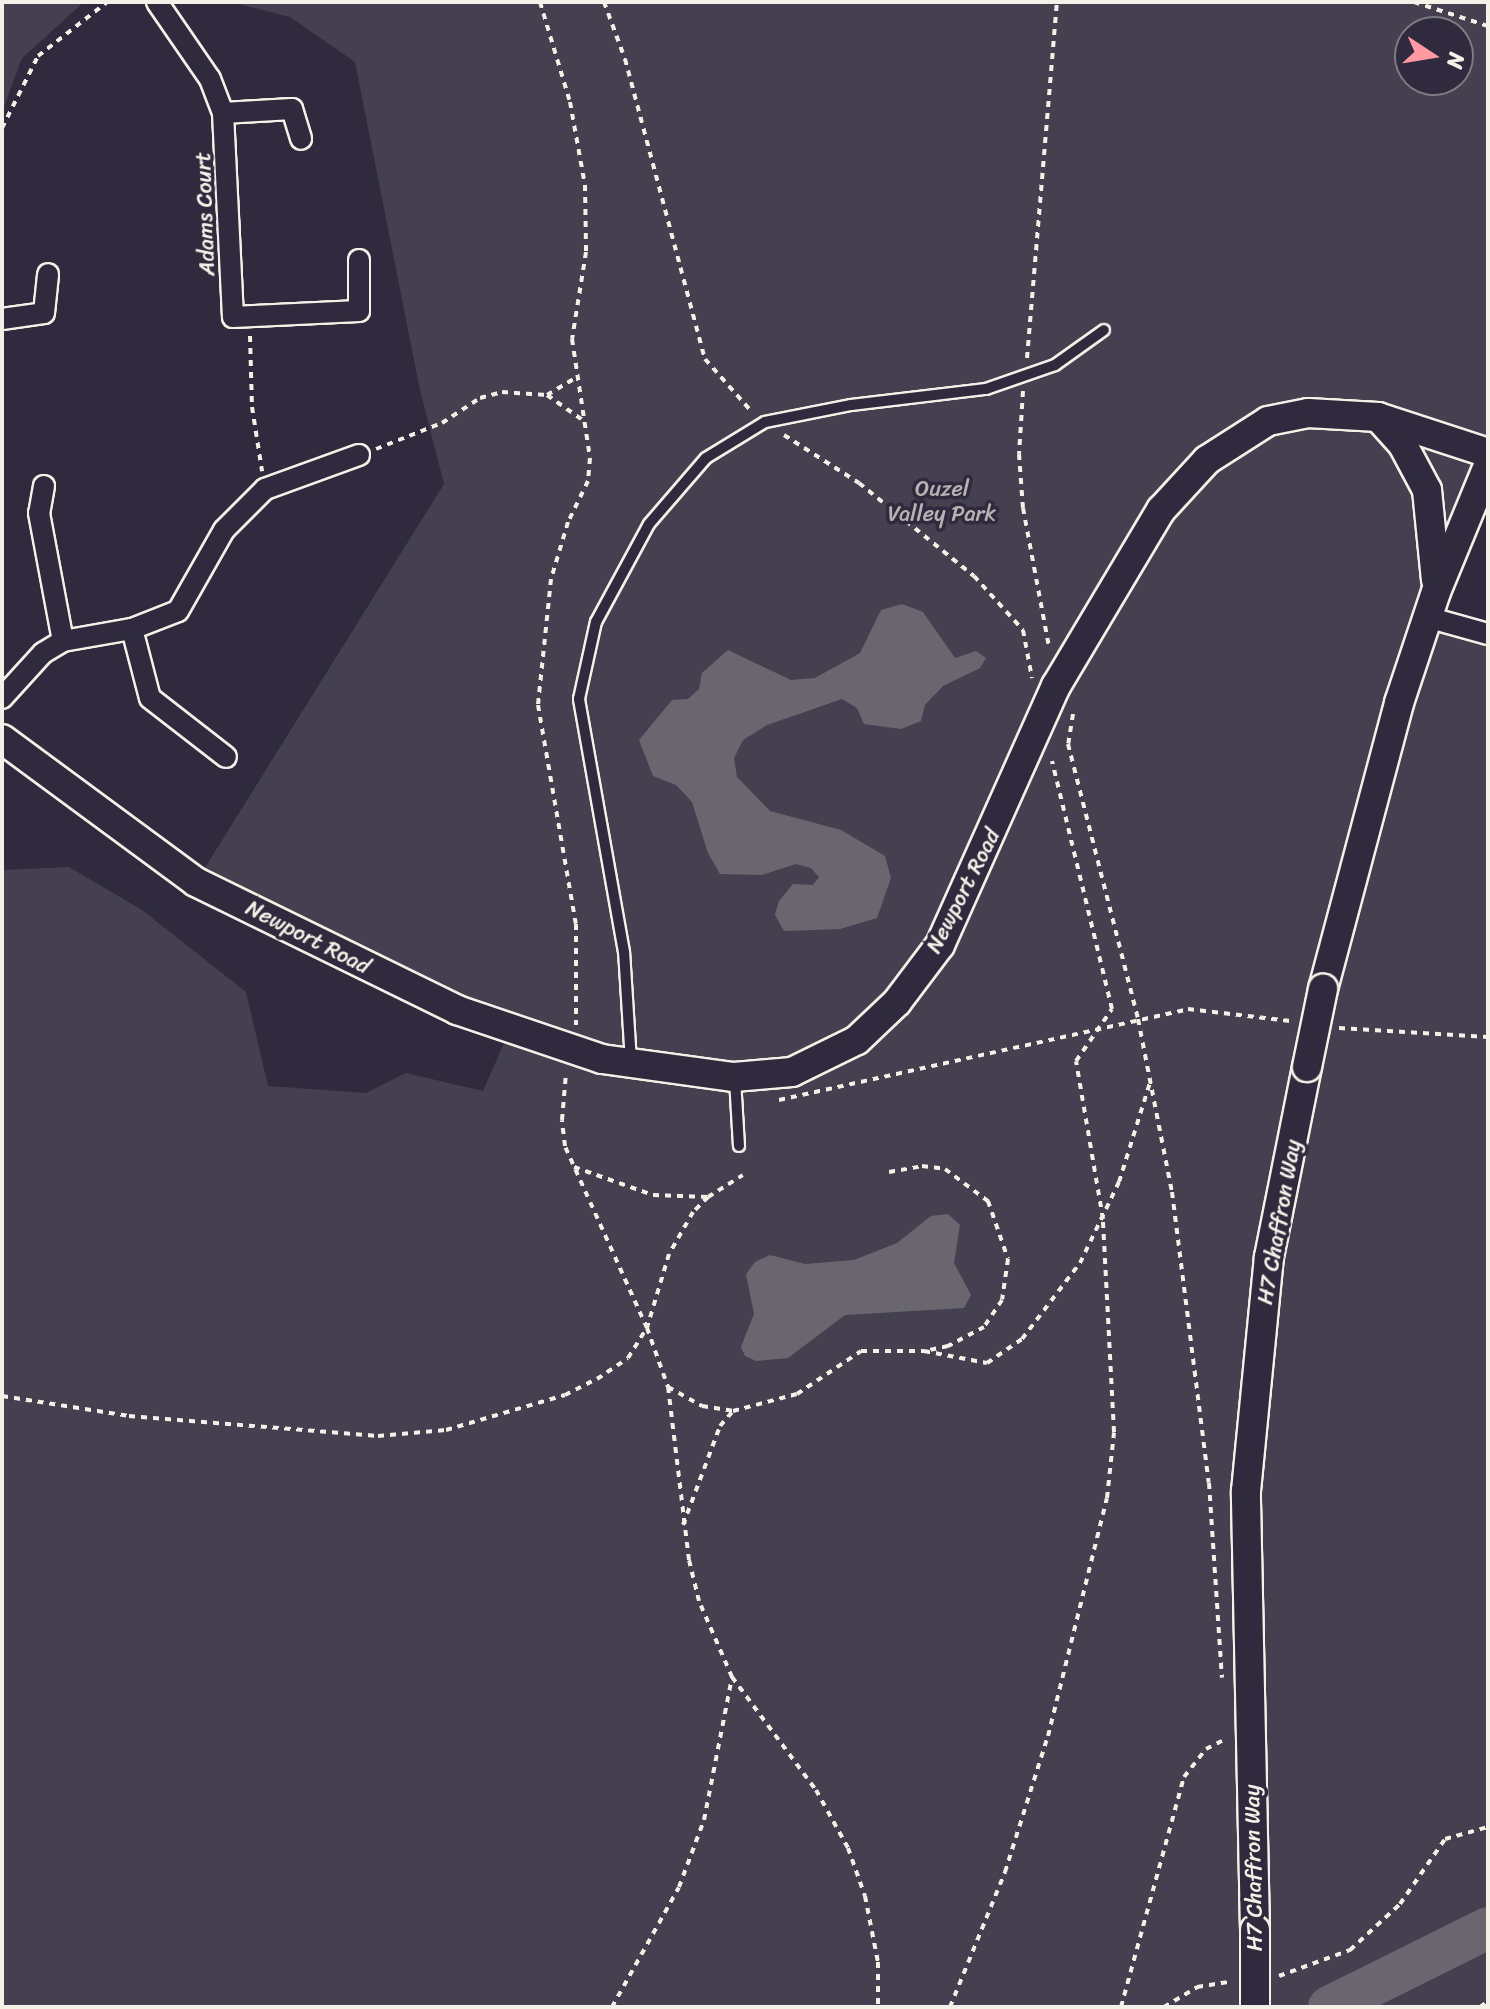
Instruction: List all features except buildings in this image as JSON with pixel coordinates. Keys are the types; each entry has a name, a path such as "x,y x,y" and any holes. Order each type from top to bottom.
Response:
{"street":[{"name":"Adams Court","path":"157,2 210,79 223,113 233,317 250,317"},
{"path":"223,113 292,109 301,139"},
{"path":"250,317 359,311 359,260"},
{"path":"2,319 44,313 48,274"},
{"name":"Newport Road","path":"2,739 196,882 457,1010 571,1052 631,1064 734,1077 792,1072 857,1040 897,1002 940,945 969,888 1040,715 1161,510 1207,460 1268,421 1308,413 1378,417 1487,470"},
{"path":"1378,417 1403,445 1427,490 1431,604 1488,634"},
{"path":"2,698 43,653 63,641 132,629 178,611 224,530 265,489 359,455"},
{"name":"H7 Chaffron Way","path":"1255,2007 1246,1491 1269,1257 1323,989 1353,866 1431,604 1487,470"},
{"path":"44,486 39,513 63,641"},
{"path":"132,629 150,698 226,757"}],"lane":[{"path":"631,1064 624,952 584,750 579,699 585,656 626,565 677,486 706,458 765,422 851,405 922,400 1024,378 1055,365 1104,330"},
{"path":"734,1077 739,1146"}],"path":[{"path":"2,128 38,56 107,2"},
{"path":"540,2 570,102 585,185 586,252 574,309 575,378 585,421 588,481 568,522 551,579 538,705 576,924 580,1002 562,1120 574,1167 647,1328 668,1387 683,1527 699,1601 732,1677 816,1790 848,1848 865,1896 878,1962 878,2007"},
{"path":"604,2 625,59 705,359 721,384 765,422 859,483 974,576 1023,630 1040,715 1112,1009 1076,1061 1103,1219 1113,1369 1107,1498 1048,1736 1005,1872 950,2007"},
{"path":"1057,2 1037,279 1024,378 1019,454 1023,508 1056,686 1073,709 1068,744 1151,1078 1194,1341 1223,1694"},
{"path":"1414,2 1488,26"},
{"path":"250,317 252,407 265,489"},
{"path":"547,395 575,378"},
{"path":"359,455 442,423 480,398 502,392 547,395 585,421"},
{"path":"776,1100 789,1101 1016,1051 1188,1009 1305,1023"},
{"path":"1334,1027 1488,1037"},
{"path":"668,1387 702,1406 733,1411 797,1394 861,1351 924,1351 969,1364 1002,1357 1080,1263 1103,1219 1151,1078"},
{"path":"889,1172 922,1166 962,1178 988,1201 1008,1259 1008,1282 993,1317 967,1338 924,1351"},
{"path":"574,1167 629,1190 708,1197"},
{"path":"2,1396 115,1415 309,1433 433,1432 503,1415 575,1389 628,1358 647,1328 669,1254 708,1197 743,1175"},
{"path":"683,1527 710,1449 733,1411"},
{"path":"612,2007 673,1900 704,1820 732,1677"},
{"path":"1225,1724 1227,1754"},
{"path":"1121,2007 1184,1777 1206,1749 1226,1739"},
{"path":"1272,1977 1350,1950 1400,1904 1445,1839 1488,1827"},
{"path":"1164,2007 1197,1987 1242,1981"},
{"path":"1480,2007 1488,2001"}],"green space":[{"path":"2,2 84,2 22,58 2,112"},
{"name":"Ouzel Valley Park","path":"182,2 1488,2 1488,467 1427,616 1488,634 1488,2007 2,2007 2,870 69,867 142,910 246,992 268,1086 366,1093 406,1073 483,1091 509,1032 196,882 444,484 420,390 355,62 290,17 238,4"}],"shaded area":[{"path":"902,604 923,612 955,658 976,651 986,658 980,668 943,686 925,705 921,721 901,729 864,724 857,708 842,699 767,725 743,740 734,758 737,777 770,811 841,830 885,856 891,878 877,918 840,929 784,931 775,915 779,901 793,884 813,885 819,877 811,868 796,864 762,875 720,874 708,853 692,802 676,785 653,776 639,740 672,700 688,699 699,689 702,673 728,650 791,680 815,678 860,653 881,610"},
{"path":"948,1214 960,1225 954,1263 971,1295 964,1308 845,1315 788,1358 756,1361 745,1356 741,1347 754,1314 746,1274 755,1262 770,1255 805,1264 854,1260 897,1243 931,1216"}],"waterway":[{"path":"1329,2007 1488,1928"}]}
